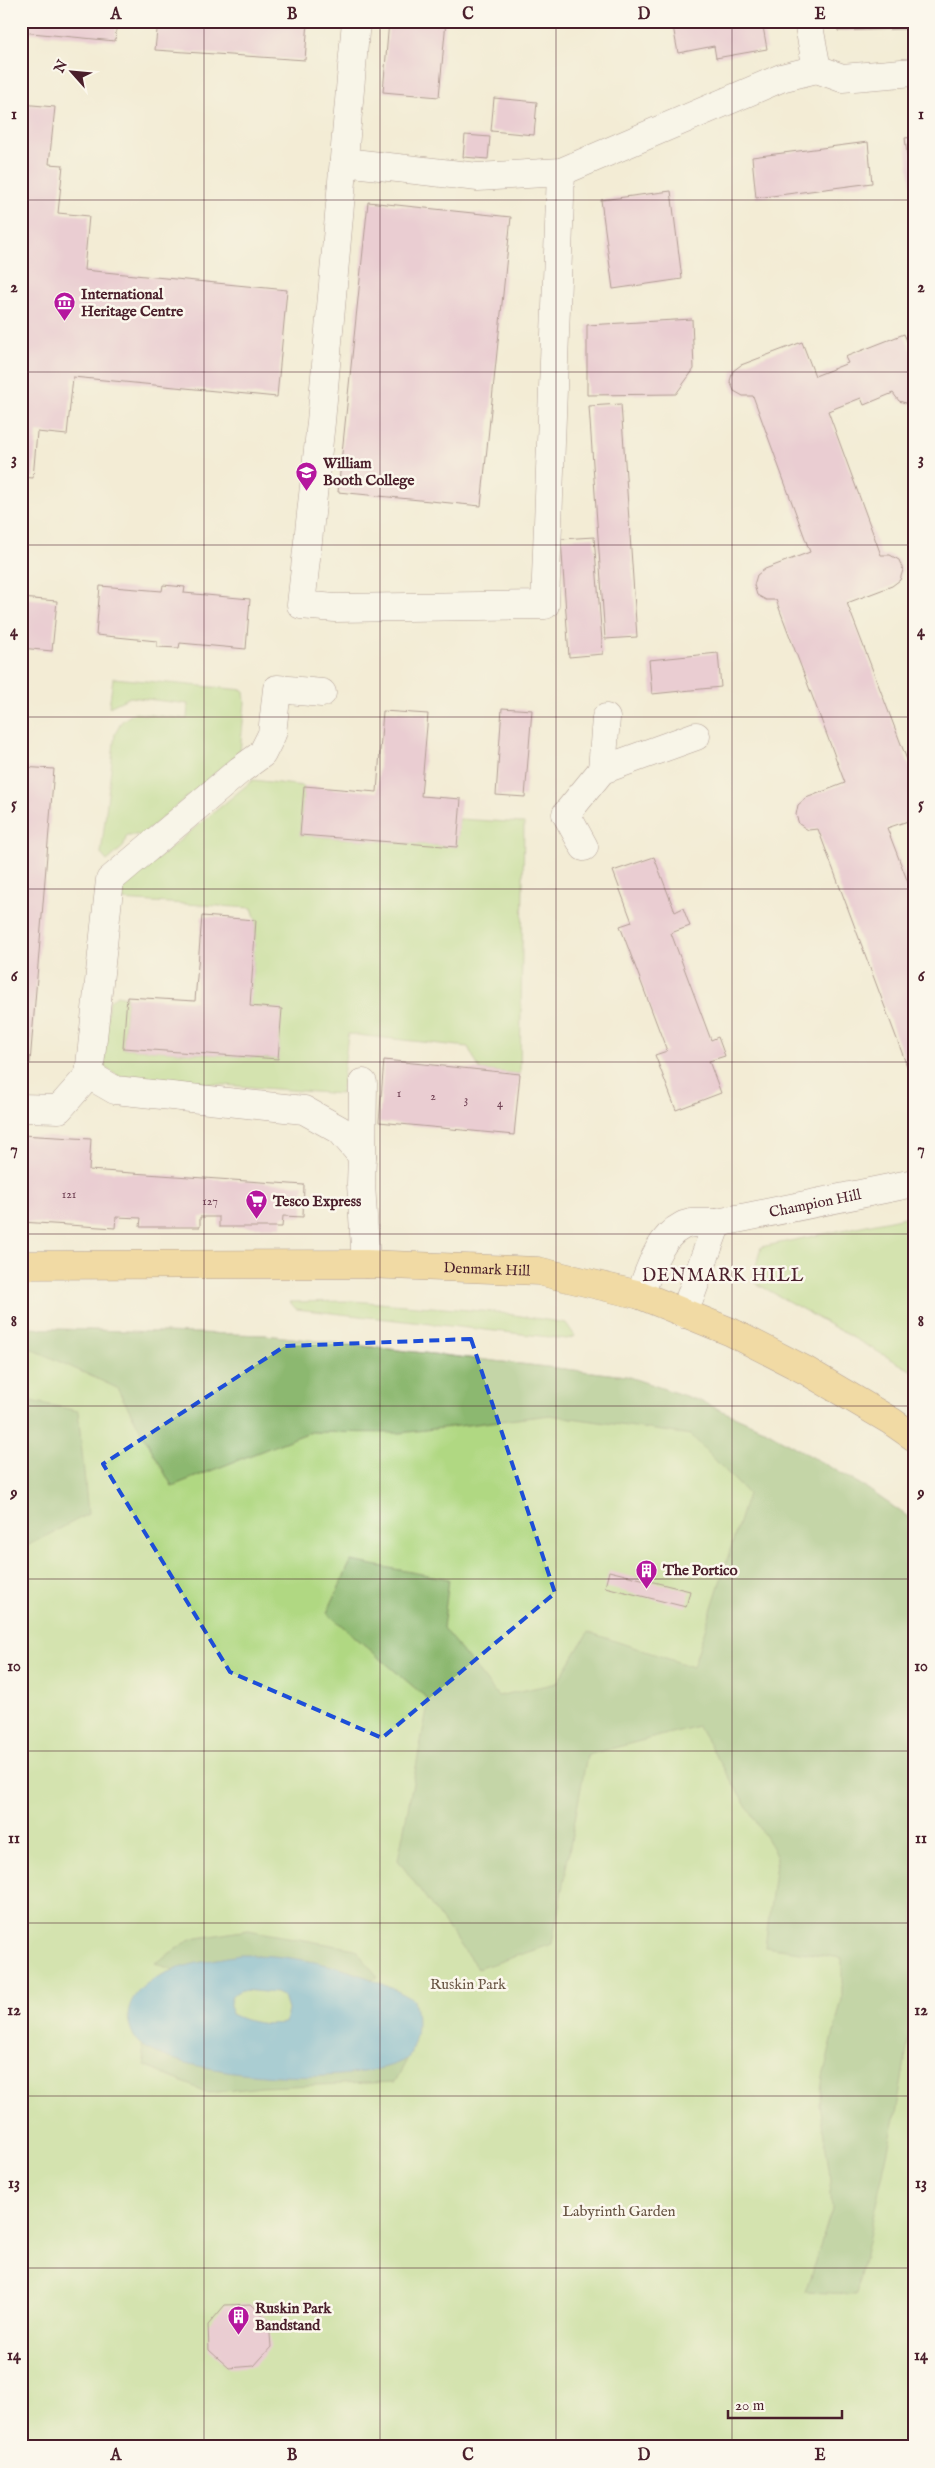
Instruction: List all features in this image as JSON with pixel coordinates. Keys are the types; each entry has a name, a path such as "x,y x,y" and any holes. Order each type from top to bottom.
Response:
{"main road":[{"name":"Denmark Hill","path":"21,1264 366,1264 538,1271 640,1295 778,1354 891,1421 914,1438"}],"street":[{"path":"356,21 321,422 301,605 335,608 545,605 561,172"},
{"path":"808,21 817,69"},
{"path":"344,162 478,177 561,172 781,78 817,69 842,78 914,72"},
{"path":"21,1108 59,1108 89,1075 110,880 240,770 262,754 272,734 277,689 322,693"},
{"path":"602,770 606,718"},
{"path":"584,848 566,814 602,770 696,736"},
{"path":"89,1075 115,1090 304,1110 340,1130 362,1156"},
{"path":"363,1083 361,1184 366,1264"},
{"name":"Champion Hill","path":"640,1295 654,1261 669,1236 682,1226 717,1223 914,1183"},
{"path":"684,1314 717,1223"}],"highlighted area":[{"path":"471,1339 555,1593 382,1738 230,1672 103,1464 285,1346"}],"green space":[{"path":"113,678 244,690 245,702 240,752 142,835 127,835 123,847 107,861 101,854 115,734 122,721 134,713 187,719 188,704 130,697 109,707"},
{"path":"253,780 304,786 300,835 457,847 459,819 524,823 520,1074 480,1070 468,1047 348,1034 341,1094 120,1077 105,1068 102,1049 109,1002 117,995 127,997 123,1048 278,1059 281,1009 250,1006 256,920 252,908 120,900 122,888"},
{"path":"914,1215 914,1372 752,1281 761,1247"},
{"path":"353,1301 495,1312 566,1323 575,1336 567,1339 296,1309 290,1302"},
{"name":"Ruskin Park","path":"21,1328 266,1335 626,1376 700,1401 763,1429 865,1487 914,1521 914,2447 21,2447"},
{"path":"21,1328 266,1335 626,1376 700,1401 763,1429 865,1487 914,1521 914,2008 896,2114 856,2294 805,2292 832,2209 829,2168 819,2104 823,2077 842,1999 842,1958 765,1947 777,1856 698,1726 587,1755 552,1944 478,1969 398,1860 429,1700 327,1613 351,1561 449,1579 443,1628 498,1696 557,1683 588,1632 693,1667 748,1494 691,1435 550,1415 400,1433 310,1432 172,1486 117,1388 21,1344"},
{"path":"21,1399 78,1411 88,1514 21,1549"},
{"path":"248,1930 355,1949 378,1977 358,1984 191,1977 155,1963 191,1939"},
{"path":"139,2027 393,2052 408,2058 395,2082 262,2087 209,2093 145,2066"}],"water":[{"path":"240,1955 285,1957 330,1966 373,1980 414,2000 417,2030 408,2058 384,2068 351,2074 272,2076 232,2072 194,2065 162,2055 139,2043 131,2030 128,2015 133,2000 142,1987 172,1970","holes":["242,1990 276,1993 284,1997 288,2010 285,2023 257,2023 231,2014 232,1996"]}],"building":[{"path":"21,21 117,21 115,41 21,32"},
{"path":"158,21 308,21 305,60 155,50"},
{"path":"389,21 446,21 439,97 383,92"},
{"path":"672,21 762,21 767,49 716,58 714,46 678,53"},
{"path":"836,21 908,21 909,29 838,31"},
{"path":"494,98 537,102 534,135 491,131"},
{"path":"21,104 55,107 49,164 63,165 58,213 89,216 84,270 287,290 277,397 73,377 67,435 37,432 33,478 21,477"},
{"path":"465,135 490,137 488,159 463,157"},
{"path":"914,137 914,186 911,186 905,138"},
{"path":"868,142 872,183 756,198 752,157"},
{"path":"671,191 682,279 613,289 601,200"},
{"path":"368,202 511,217 481,506 338,492"},
{"path":"692,319 694,369 676,394 587,395 587,325"},
{"path":"904,334 914,357 914,402 909,404 899,401 893,393 864,405 861,398 828,411 881,555 890,555 899,560 903,570 900,580 892,586 847,603 914,778 914,819 887,828 914,898 914,1064 907,1066 818,829 808,830 799,824 796,815 798,805 806,798 845,783 776,600 766,600 757,595 754,585 757,575 765,569 810,552 753,396 743,396 734,391 730,381 733,371 741,365 802,342 815,376 848,363 845,357"},
{"path":"621,404 637,637 605,639 589,406"},
{"path":"594,537 603,654 569,657 561,539"},
{"path":"163,585 185,587 184,593 250,599 246,649 180,643 179,648 157,647 157,641 96,635 100,586 162,591"},
{"path":"21,598 57,601 52,651 21,648"},
{"path":"718,653 721,687 652,694 649,660"},
{"path":"502,708 532,710 525,797 496,795"},
{"path":"383,711 428,714 421,796 461,799 457,847 300,835 304,786 377,792"},
{"path":"21,767 54,769 30,1063 21,1063"},
{"path":"654,857 675,912 683,908 690,926 671,933 711,1040 718,1037 725,1056 709,1061 721,1093 676,1110 655,1055 667,1051 620,926 632,922 613,871"},
{"path":"202,916 256,920 250,1006 282,1009 278,1059 123,1048 127,997 195,1001"},
{"path":"384,1060 520,1074 514,1135 379,1122"},
{"path":"21,1135 91,1139 89,1170 304,1185 303,1217 283,1216 282,1227 219,1227 219,1217 200,1217 200,1227 140,1227 141,1218 116,1217 115,1228 21,1222"},
{"name":"The Portico","path":"609,1571 690,1591 686,1607 605,1587"},
{"name":"Ruskin Park Bandstand","path":"251,2304 269,2321 271,2347 254,2366 229,2368 209,2350 208,2325 225,2305"}],"place":[{"name":"International Heritage Centre","path":"65,322"},
{"name":"William Booth College","path":"307,491"},
{"name":"Tesco Express","path":"257,1220"},
{"name":"The Portico","path":"647,1589"},
{"name":"Ruskin Park Bandstand","path":"239,2336"}],"district":[{"name":"DENMARK HILL","path":"723,1276"}],"park label":[{"name":"Labyrinth Garden","path":"619,2211"}]}
